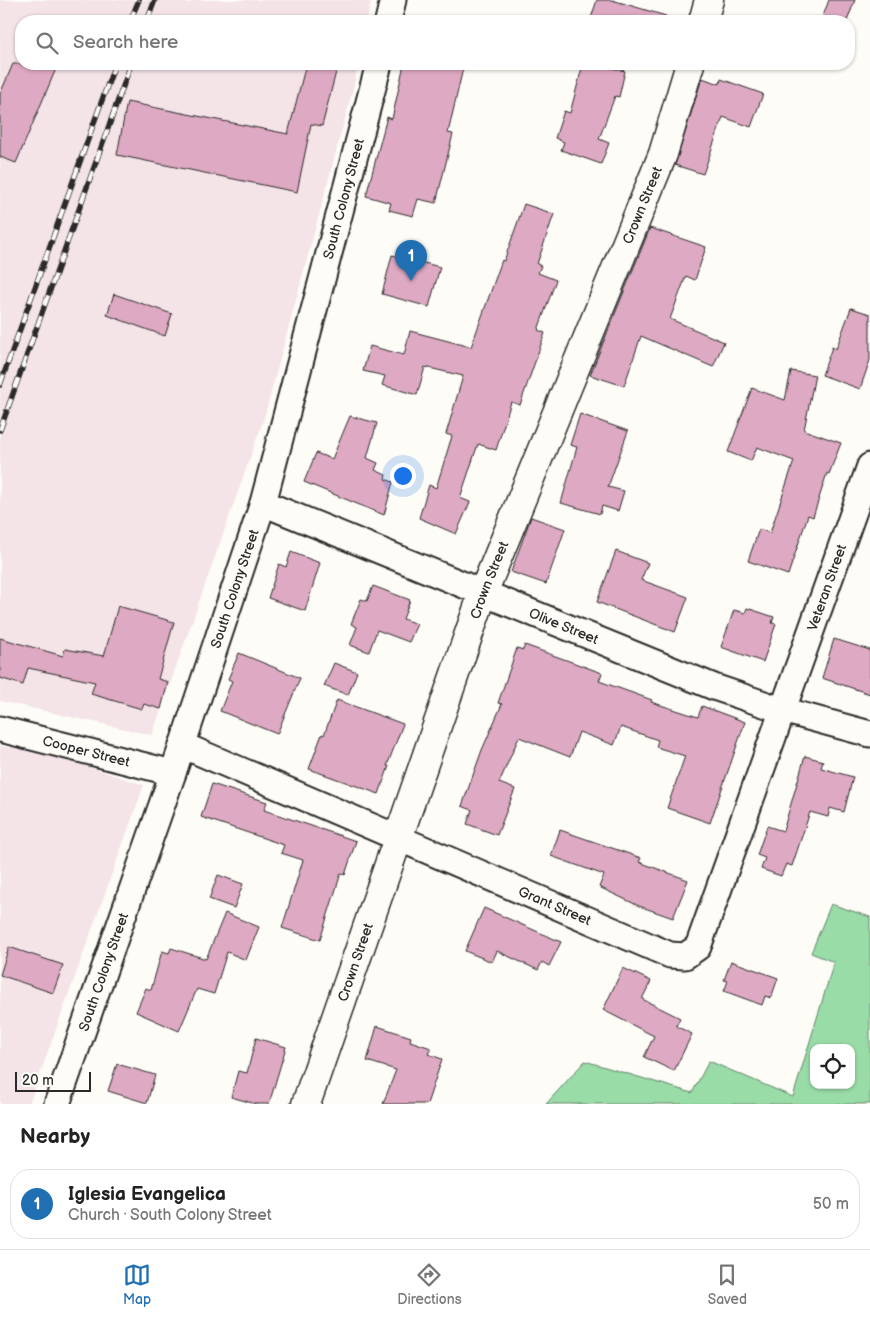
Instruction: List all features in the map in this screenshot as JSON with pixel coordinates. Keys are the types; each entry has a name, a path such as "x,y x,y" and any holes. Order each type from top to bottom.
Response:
{"street":[{"path":"389,15 393,0"},
{"path":"705,15 709,0"},
{"name":"South Colony Street","path":"57,1104 173,773 264,503 375,70"},
{"name":"Crown Street","path":"306,1104 483,593 663,154 688,70"},
{"name":"Veteran Street","path":"782,710 870,466"},
{"name":"Olive Street","path":"264,503 714,686 782,710 870,734"},
{"name":"Grant Street","path":"182,745 670,955 685,956 698,947 782,710"},
{"name":"Cooper Street","path":"0,729 173,773"}],"shaded area":[{"path":"0,0 159,0 191,3 192,0 371,0 368,15 15,15 15,70 357,70 264,418 152,735 0,701"},
{"path":"0,746 46,753 144,785 29,1104 0,1104"}],"green space":[{"path":"831,904 870,917 870,1104 546,1104 585,1061 692,1093 709,1061 793,1097 834,962 811,953"}],"building":[{"path":"597,0 612,0 663,15 592,15"},
{"path":"829,0 855,0 849,15 823,15"},
{"path":"13,64 15,64 15,70 55,70 16,163 0,157 0,94"},
{"path":"304,70 336,70 322,126 311,124 297,192 117,155 127,102 288,134"},
{"path":"403,70 463,70 448,133 453,134 436,203 418,199 413,216 389,210 391,203 366,196 387,117 392,119"},
{"path":"581,70 625,71 619,97 615,96 599,139 609,143 601,164 561,150 564,142 555,138 564,111 570,113"},
{"path":"702,78 720,84 721,79 763,94 751,127 723,117 703,174 675,165"},
{"path":"524,204 554,214 537,264 541,266 538,273 556,280 538,330 545,333 520,405 511,402 496,450 478,444 460,498 470,502 456,534 419,518 429,485 436,488 452,436 446,434 463,376 425,367 417,395 382,385 385,376 363,371 370,346 404,355 410,331 471,347"},
{"path":"650,228 706,247 695,280 686,276 670,319 724,342 713,367 641,336 624,386 590,375"},
{"path":"392,255 440,267 429,307 382,294"},
{"path":"114,294 172,314 165,336 107,315"},
{"path":"851,308 870,314 870,360 860,389 822,375 832,347 836,349"},
{"path":"791,371 815,375 804,430 841,443 829,474 827,473 813,517 808,515 788,575 748,561 759,529 770,533 794,461 757,447 751,461 728,452 752,388 785,400"},
{"path":"580,414 628,431 608,487 624,491 618,511 602,506 600,514 561,503 577,447 570,445"},
{"path":"350,416 377,423 367,458 378,463 375,470 386,475 385,479 393,482 384,515 304,482 316,453 332,459"},
{"path":"531,517 565,529 546,584 511,572"},
{"path":"616,551 648,563 641,580 688,597 675,632 597,602"},
{"path":"291,552 320,563 305,611 268,598 279,564 286,567"},
{"path":"373,586 410,600 403,619 417,624 409,642 377,630 369,652 350,645 357,627 351,624 361,599 367,601"},
{"path":"118,606 174,622 158,679 168,682 161,709 144,704 142,709 91,694 95,682 28,668 23,685 0,678 0,638 63,656 65,649 104,656"},
{"path":"747,608 774,617 772,623 776,624 763,662 721,647 734,610 745,613"},
{"path":"834,639 870,650 870,694 822,678"},
{"path":"525,645 602,673 599,681 652,700 651,702 698,717 702,706 745,722 710,823 667,808 685,756 656,747 658,740 621,727 614,745 579,732 570,757 519,737 499,783 515,789 497,835 467,824 472,810 462,806 482,750 502,704 498,703 517,648 523,650"},
{"path":"239,653 300,678 277,734 220,711 232,681 228,679"},
{"path":"334,663 357,672 348,695 324,686"},
{"path":"337,700 403,724 387,766 389,766 379,794 309,769"},
{"path":"805,756 823,761 821,768 853,777 844,812 830,808 828,817 810,812 792,866 786,864 781,876 761,869 765,858 757,855 767,826 783,831"},
{"path":"212,784 267,802 264,810 356,841 345,875 341,873 320,940 282,928 303,860 281,853 284,845 201,817"},
{"path":"560,830 641,858 639,862 688,880 673,918 639,906 599,887 604,875 551,856"},
{"path":"218,875 243,884 234,908 209,899"},
{"path":"484,908 561,942 549,966 542,962 538,970 497,951 492,962 465,951"},
{"path":"225,913 259,927 246,960 227,952 214,994 197,989 179,1031 136,1012 146,988 151,990 162,951 169,953 171,948 206,959"},
{"path":"9,947 63,965 53,993 0,975"},
{"path":"731,961 778,978 771,998 765,996 762,1005 724,991 728,981 724,980"},
{"path":"623,968 651,981 642,999 680,1018 676,1026 692,1034 674,1071 644,1057 654,1036 603,1010"},
{"path":"377,1026 411,1037 410,1041 431,1048 428,1054 442,1059 427,1104 383,1104 396,1070 367,1061"},
{"path":"256,1038 286,1047 269,1104 256,1104 231,1097 238,1071 247,1073"},
{"path":"117,1064 155,1075 147,1103 108,1091"}],"railway":[{"path":"133,15 139,0"},
{"path":"149,15 155,0"},
{"path":"0,385 113,70"},
{"path":"0,430 129,70"}],"place":[{"name":"Iglesia Evangelica","path":"411,281"}]}
